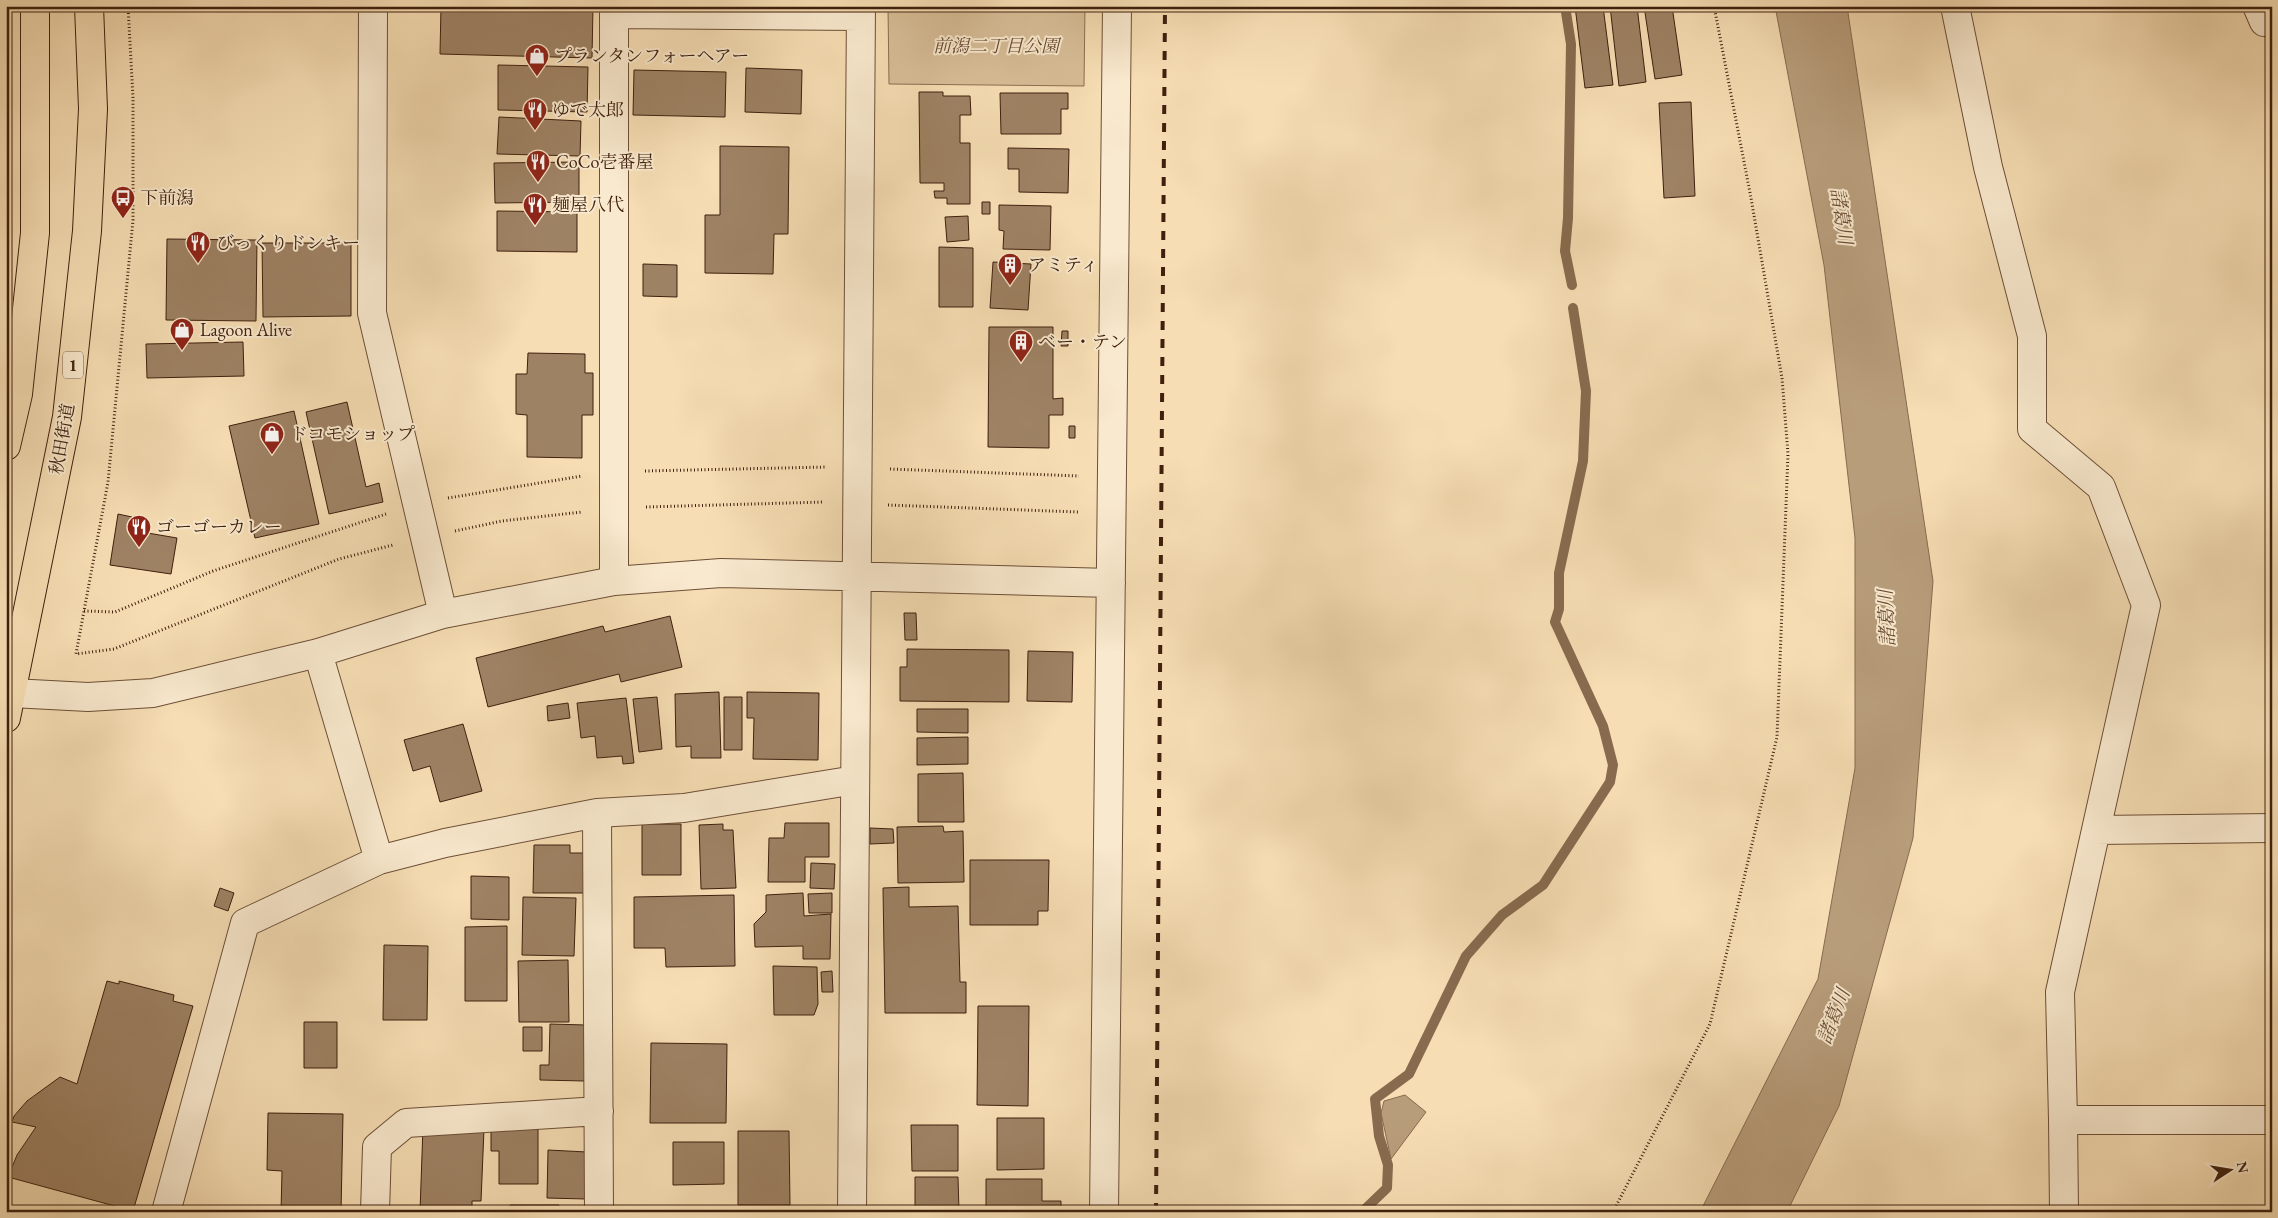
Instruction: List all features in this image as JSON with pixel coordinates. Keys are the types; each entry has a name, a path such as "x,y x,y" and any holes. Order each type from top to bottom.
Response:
{"main road":[{"path":"6,446 18,394 35,233 36,6"},
{"name":"秋田街道","path":"9,706 67,417 87,231 93,109 89,6"}],"street":[{"path":"372,6 372,313 444,614"},
{"path":"1104,1212 1117,6"},
{"path":"1955,6 1988,167 2032,336 2032,429 2101,487 2146,605 2060,992 2064,1212"},
{"path":"2257,6 2264,22 2272,21"},
{"path":"614,581 614,10 860,11 852,1212"},
{"path":"9,706 88,697 153,693 318,653 444,614 614,581 721,573 855,578 1110,583"},
{"path":"318,653 379,860"},
{"path":"166,1212 245,923 379,860 506,829 597,813 684,808 855,780"},
{"path":"597,813 600,1111 598,1212"},
{"path":"2096,830 2272,828"},
{"path":"375,1212 377,1147 406,1123 600,1111"},
{"path":"2063,1120 2272,1120"}],"path":[{"path":"128,6 133,98 133,220 108,482 76,654 114,649 339,559 425,537 502,521 614,508 844,501 856,504 1080,512"},
{"path":"1613,1212 1710,1024 1776,737 1788,454 1782,378 1751,198 1714,6"},
{"path":"84,611 114,612 213,571 417,503 614,471 856,467 1085,476"}],"green space":[{"name":"前潟二丁目公園","path":"888,6 1085,6 1084,86 889,84"}],"water":[{"name":"諸葛川","path":"1775,6 1847,6 1933,581 1913,838 1839,1106 1787,1212 1700,1212 1818,979 1855,768 1855,538 1824,265"},
{"path":"1405,1095 1426,1112 1391,1159 1381,1113 1384,1101"}],"building":[{"path":"441,6 593,6 592,58 440,54"},
{"path":"1575,6 1603,6 1613,85 1585,88"},
{"path":"1610,6 1637,6 1646,82 1619,86"},
{"path":"1644,6 1672,6 1682,75 1655,79"},
{"path":"498,65 588,67 587,112 498,110"},
{"path":"746,68 802,70 801,114 745,112"},
{"path":"634,70 726,72 725,117 633,115"},
{"path":"919,92 943,92 943,96 970,96 971,115 960,115 960,143 970,143 970,204 947,204 947,198 935,198 934,191 944,191 944,183 920,183"},
{"path":"1000,93 1068,93 1068,109 1061,109 1061,134 1001,134"},
{"path":"1691,102 1695,196 1664,198 1659,103"},
{"path":"499,117 581,121 580,156 497,154"},
{"path":"720,146 789,147 788,234 774,234 773,274 705,273 705,215 720,215"},
{"path":"1008,148 1069,149 1068,193 1019,192 1019,169 1008,169"},
{"path":"579,162 579,202 495,203 494,163"},
{"path":"982,202 990,202 990,214 982,214"},
{"path":"999,205 1051,206 1050,250 1003,249 1004,231 999,230"},
{"path":"497,211 577,212 577,252 497,251"},
{"path":"968,216 969,240 947,242 945,217"},
{"path":"167,239 257,240 256,321 166,320"},
{"path":"262,243 351,243 351,316 263,317"},
{"path":"939,247 973,248 973,307 939,307"},
{"name":"アミティ","path":"993,262 1031,264 1028,310 990,308"},
{"path":"643,264 677,265 677,297 643,296"},
{"name":"ベー・テン","path":"989,327 1053,327 1053,399 1063,398 1063,415 1049,415 1049,448 988,447"},
{"path":"1062,331 1068,331 1068,346 1061,346"},
{"path":"243,342 244,376 147,378 146,344"},
{"path":"528,353 585,354 585,373 593,373 593,415 582,415 582,458 527,457 527,415 516,414 516,374 527,374"},
{"path":"347,402 366,487 379,483 383,502 329,514 306,412"},
{"path":"294,411 319,524 255,538 229,426"},
{"path":"1069,426 1075,426 1075,438 1069,438"},
{"path":"118,514 132,517 130,530 177,538 171,574 110,565"},
{"path":"904,613 916,613 917,640 905,640"},
{"path":"670,616 682,667 621,682 619,674 488,707 476,658 603,626 605,632"},
{"path":"907,649 1009,650 1009,702 900,701 900,667 907,667"},
{"path":"1028,651 1073,652 1072,702 1027,701"},
{"path":"719,692 721,758 691,758 691,746 676,747 675,694"},
{"path":"747,692 819,693 818,760 753,759 754,718 747,718"},
{"path":"657,697 662,749 639,752 633,699"},
{"path":"724,697 742,697 742,750 724,750"},
{"path":"626,698 634,763 623,764 622,756 597,758 595,736 581,738 577,703"},
{"path":"568,703 570,718 548,721 547,706"},
{"path":"917,709 968,709 968,733 917,732"},
{"path":"463,724 482,791 440,802 430,766 413,771 404,740"},
{"path":"968,737 968,764 917,765 917,738"},
{"path":"963,773 964,822 918,822 918,774"},
{"path":"785,823 829,823 829,857 805,857 805,882 768,882 769,838 784,838"},
{"path":"642,824 681,824 681,875 642,875"},
{"path":"723,824 723,830 733,830 736,888 701,889 699,825"},
{"path":"943,826 944,832 963,831 964,882 898,883 897,827"},
{"path":"870,828 893,829 894,843 870,844"},
{"path":"534,845 570,845 570,853 586,853 586,893 533,893"},
{"path":"970,860 1049,860 1048,911 1038,911 1038,925 970,925"},
{"path":"811,863 835,864 834,889 810,888"},
{"path":"471,876 509,877 509,920 471,919"},
{"path":"909,887 909,907 958,906 960,982 966,982 966,1013 885,1013 883,888"},
{"path":"220,888 234,893 228,911 214,906"},
{"path":"803,893 804,916 831,914 830,959 803,959 803,946 755,947 754,924 766,912 766,895"},
{"path":"832,893 832,913 809,913 808,894"},
{"path":"734,895 735,966 666,967 665,948 634,948 634,897"},
{"path":"523,897 576,898 574,956 522,955"},
{"path":"507,926 507,1001 465,1001 465,927"},
{"path":"384,945 428,946 427,1020 383,1020"},
{"path":"568,960 569,1022 519,1022 518,961"},
{"path":"773,966 817,967 818,1004 814,1015 774,1015"},
{"path":"832,971 833,992 822,992 821,972"},
{"path":"107,981 119,984 119,981 174,995 173,1001 193,1006 133,1211 8,1177 17,1155 36,1127 12,1122 14,1116 27,1101 60,1077 77,1084"},
{"path":"978,1006 1029,1006 1028,1106 977,1105"},
{"path":"304,1022 337,1022 337,1068 304,1068"},
{"path":"550,1024 586,1025 585,1081 540,1080 540,1065 549,1065"},
{"path":"523,1027 542,1027 542,1051 523,1051"},
{"path":"651,1043 727,1044 726,1123 650,1123"},
{"path":"268,1113 343,1114 341,1212 281,1212 282,1171 267,1170"},
{"path":"997,1118 1044,1118 1044,1169 997,1170"},
{"path":"491,1125 538,1125 538,1184 499,1184 499,1151 491,1151"},
{"path":"911,1125 958,1125 958,1171 912,1171"},
{"path":"423,1126 484,1129 481,1201 472,1201 472,1212 420,1212"},
{"path":"738,1131 789,1131 790,1205 738,1205"},
{"path":"673,1142 724,1142 724,1184 673,1185"},
{"path":"548,1150 587,1152 586,1199 547,1198"},
{"path":"915,1177 958,1177 959,1212 915,1212"},
{"path":"986,1179 1042,1179 1042,1201 1061,1201 1061,1212 986,1212"},
{"path":"510,1205 559,1205 559,1212 510,1212"}],"waterway":[{"path":"1565,6 1571,44 1568,218 1565,251 1572,285"},
{"path":"1362,1212 1387,1188 1388,1165 1379,1136 1375,1099 1409,1074 1466,956 1502,915 1543,885 1610,782 1613,765 1603,726 1555,622 1559,609 1559,573 1583,461 1586,391 1573,308"}],"railway":[{"path":"1156,1212 1165,6"}],"place":[{"name":"プランタンフォーヘアー","path":"537,77"},
{"name":"ゆで太郎","path":"535,131"},
{"name":"CoCo壱番屋","path":"538,183"},
{"name":"下前潟","path":"123,219"},
{"name":"麺屋八代","path":"535,226"},
{"name":"びっくりドンキー","path":"198,264"},
{"name":"アミティ","path":"1010,286"},
{"name":"Lagoon Alive","path":"182,351"},
{"name":"ベー・テン","path":"1021,363"},
{"name":"ドコモショップ","path":"272,455"},
{"name":"ゴーゴーカレー","path":"139,548"}]}
